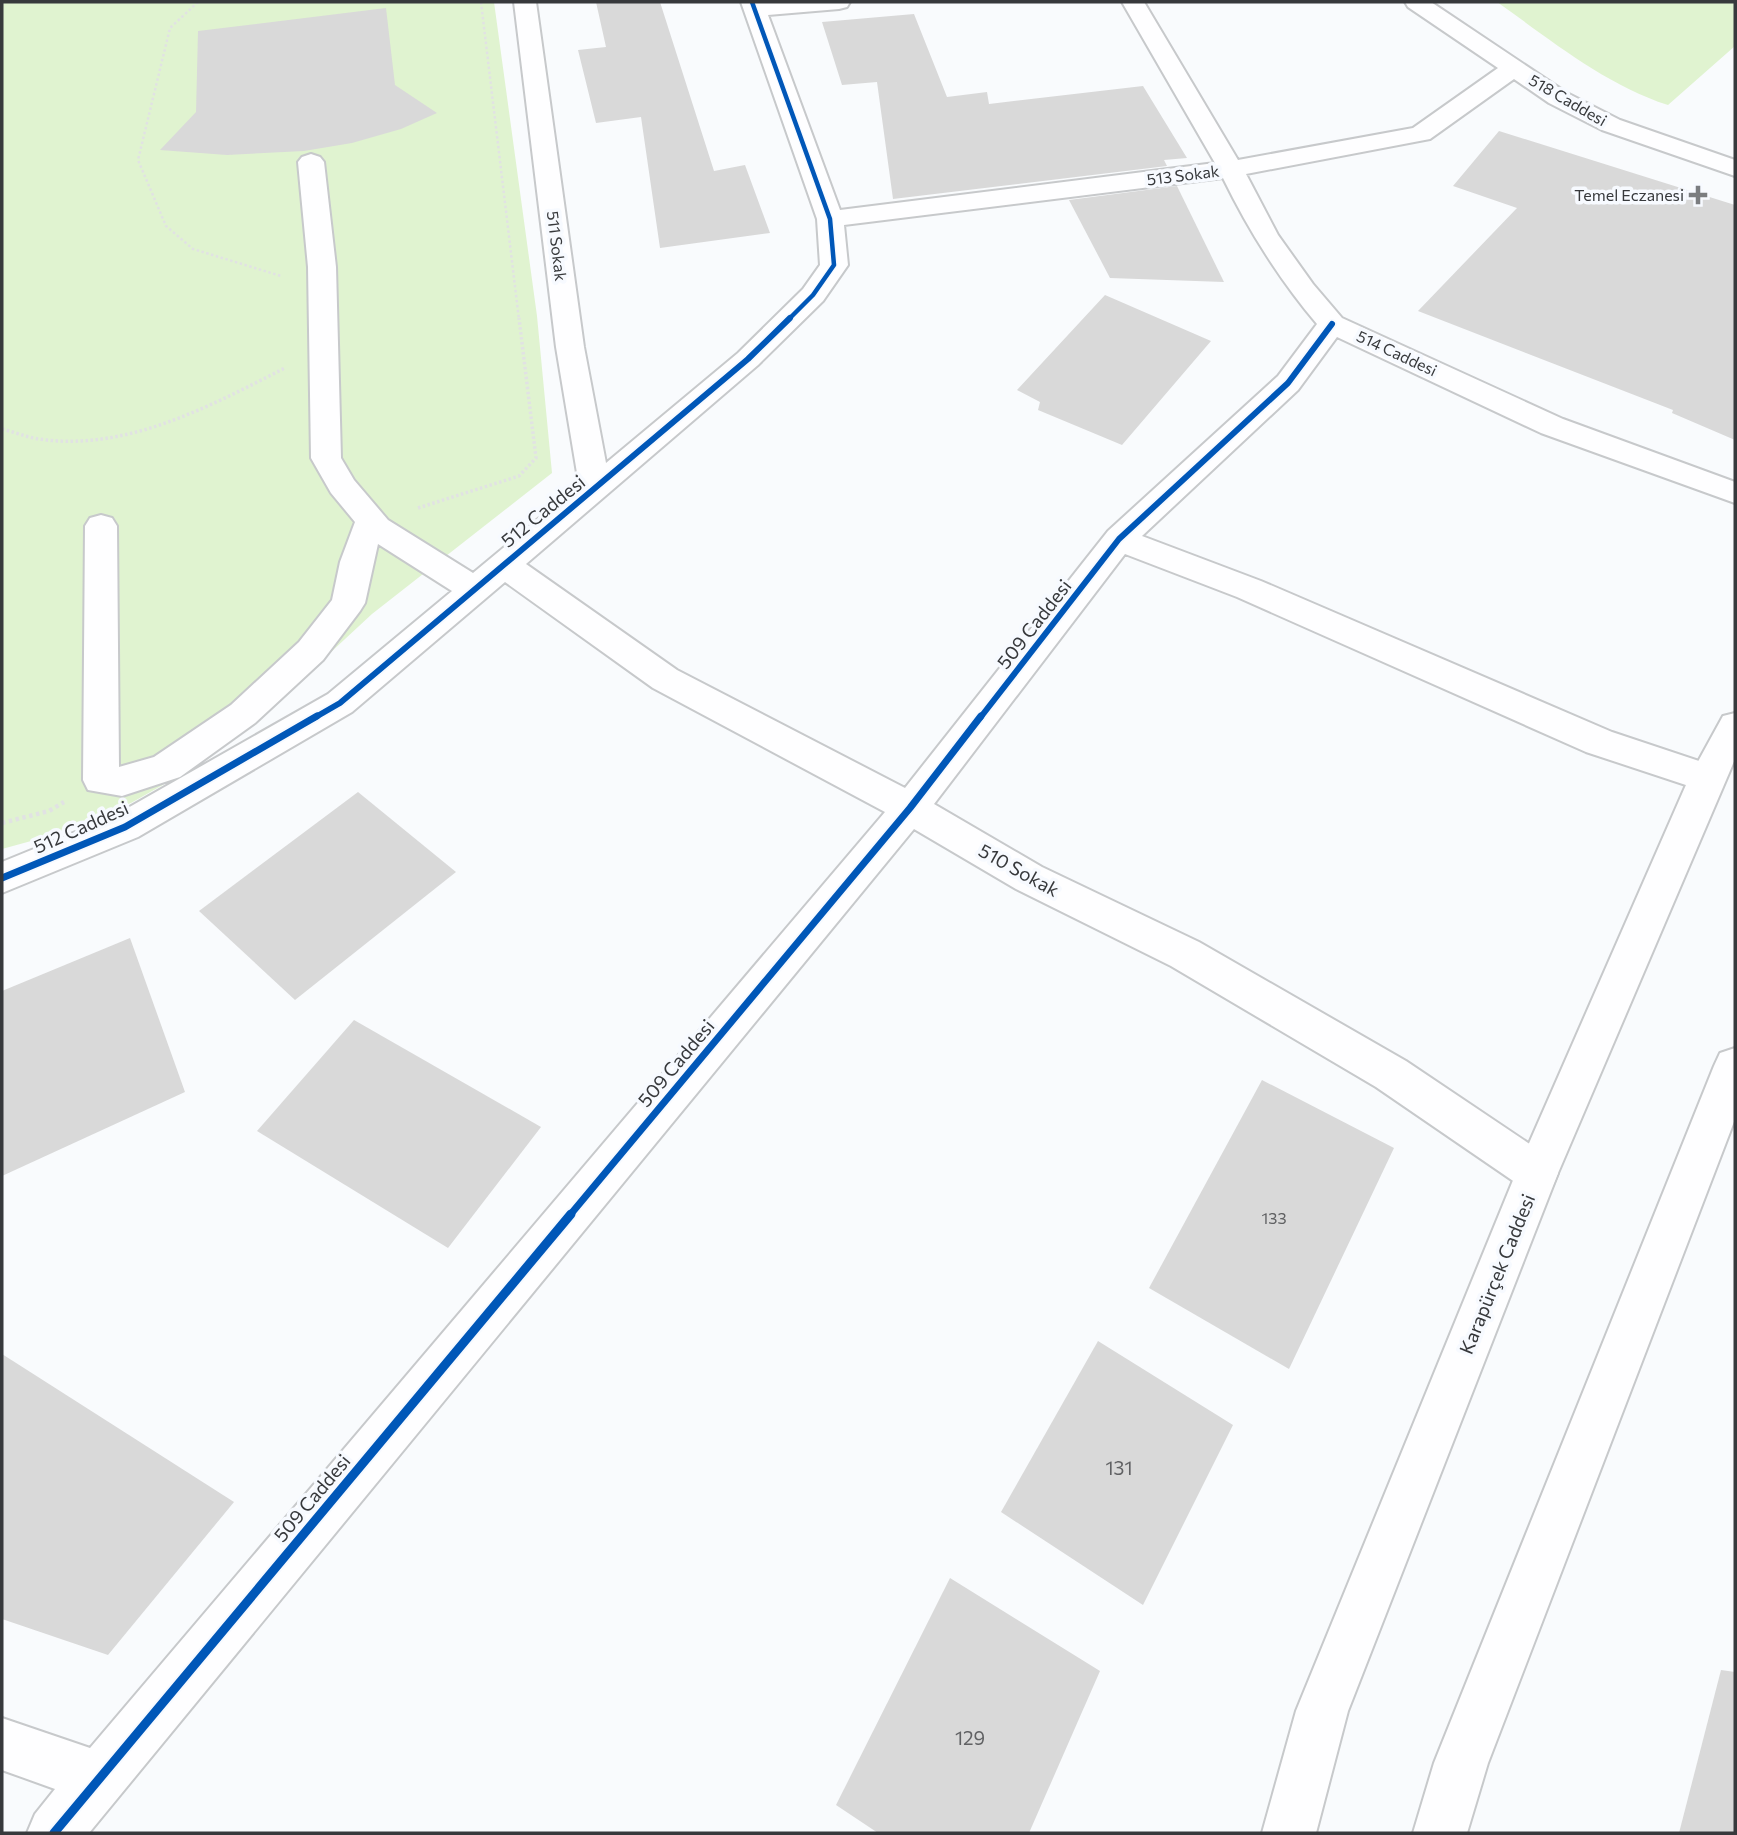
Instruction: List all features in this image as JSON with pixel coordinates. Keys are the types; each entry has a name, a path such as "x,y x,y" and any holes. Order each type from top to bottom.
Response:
{"street":[{"name":"511 Sokak","path":"525,2 570,347 595,490"},
{"path":"752,5 839,2"},
{"name":"514 Caddesi","path":"1133,2 1231,169 1265,235 1303,290 1332,324 1552,426 1735,493"},
{"name":"518 Caddesi","path":"1416,2 1558,98 1611,125 1735,168"},
{"name":"518 Caddesi","path":"1455,2 1587,92 1611,105 1735,148"},
{"name":"512 Caddesi","path":"2,878 125,827 340,703 748,359 813,295 834,265 830,219 752,5"},
{"name":"513 Sokak","path":"830,219 1231,169 1421,134 1514,68"},
{"path":"311,162 323,286 326,458 342,486 377,528 474,589"},
{"name":"509 Caddesi","path":"54,1833 910,808 1119,540 1288,383 1332,324"},
{"path":"101,526 101,779 122,782 167,767 243,714 311,651 348,603 356,562 371,520"},
{"path":"1119,540 1249,589 1599,742 1707,778"},
{"name":"510 Sokak","path":"503,564 665,679 910,808 1029,878 1185,954 1391,1074 1537,1173"},
{"name":"Karapürçek Caddesi","path":"1289,1833 1322,1711 1537,1173 1707,778 1735,726"},
{"path":"1440,1833 1461,1763 1735,1066"},
{"path":"2,1744 99,1778"}],"path":[{"path":"198,2 170,27 138,160 166,226 193,249 323,286"},
{"path":"371,520 445,501 519,476 536,458 481,2"},
{"path":"2,429 34,438 69,442 97,441 199,410 294,364 324,343"},
{"path":"2,823 49,811 101,779"}],"green space":[{"path":"2,2 494,2 537,316 552,473 372,614 290,690 168,782 131,803 53,835 2,849"},
{"path":"1497,2 1735,2 1735,46 1668,105 1600,73"}],"building":[{"path":"596,2 660,2 714,171 745,165 770,233 660,248 641,117 596,123 578,50 606,47"},
{"path":"386,8 395,85 437,113 401,129 352,143 304,151 227,155 160,150 196,112 198,31"},
{"path":"914,14 947,97 987,92 989,104 1143,86 1187,158 1164,160 1167,166 893,199 877,82 842,85 822,22"},
{"path":"1499,131 1735,205 1735,440 1672,413 1673,410 1418,311 1517,208 1453,186"},
{"path":"1177,186 1224,282 1110,278 1069,200"},
{"path":"1105,295 1211,341 1122,445 1038,410 1040,402 1017,390"},
{"path":"358,792 456,872 295,1000 199,911"},
{"path":"130,938 185,1092 2,1176 2,991"},
{"path":"354,1020 541,1127 448,1248 257,1131"},
{"path":"1262,1080 1394,1148 1289,1369 1149,1288"},
{"path":"1098,1341 1233,1425 1143,1605 1001,1512"},
{"path":"2,1354 234,1502 108,1655 2,1619"},
{"path":"950,1578 1100,1671 1029,1833 878,1833 836,1805"},
{"path":"1721,1670 1735,1672 1735,1833 1679,1833"}],"cycle path":[{"path":"2,878 125,827 340,703 748,359 813,295 834,265 830,219 752,2"},
{"path":"54,1833 910,808 1119,539 1288,383 1332,324"}],"place":[{"name":"Temel Eczanesi","path":"1698,195"}]}
